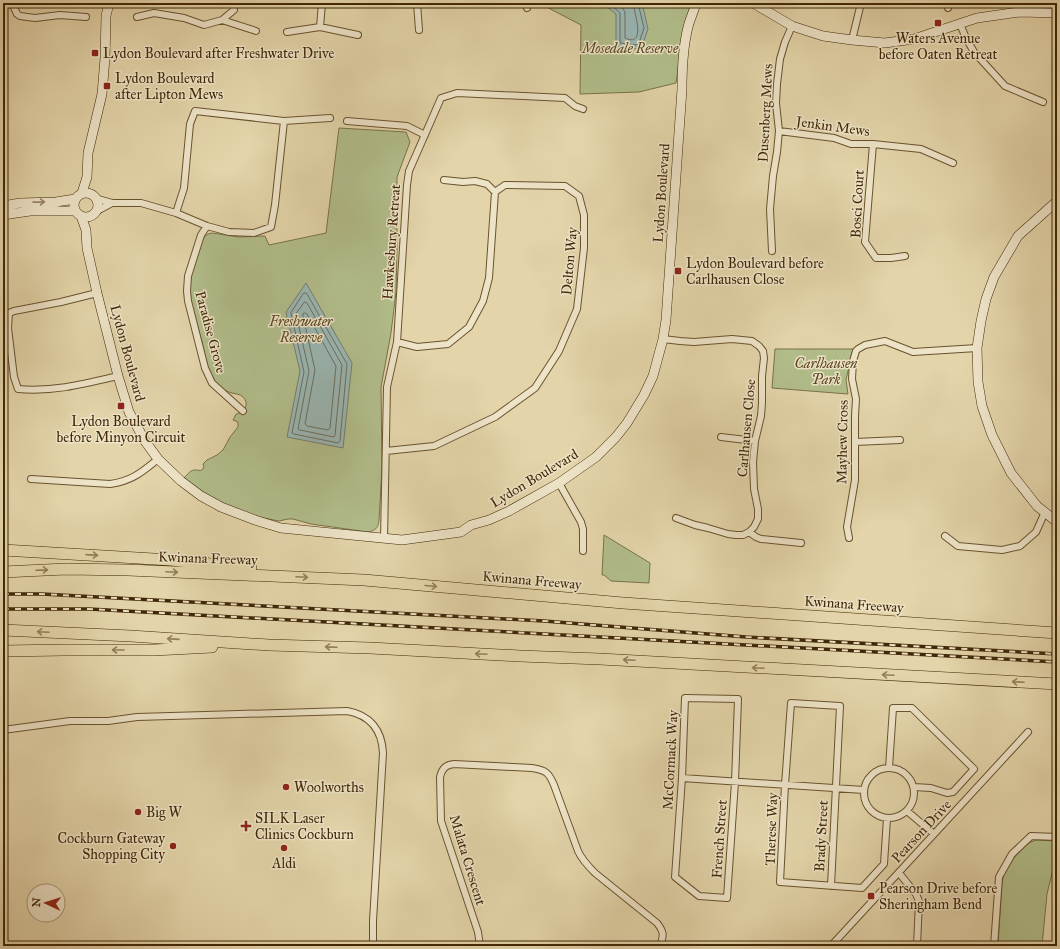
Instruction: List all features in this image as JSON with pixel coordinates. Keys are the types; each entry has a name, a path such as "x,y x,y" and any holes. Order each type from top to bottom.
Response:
{"highway":[{"path":"3,550 171,560 263,570 284,576"},
{"name":"Kwinana Freeway","path":"3,572 128,570 364,580 623,603 1057,633"},
{"path":"3,630 131,636 269,645 370,648 600,659 1057,684"},
{"path":"3,652 154,650 269,645"}],"street":[{"path":"12,3 17,14 20,16 35,18 60,15 86,17"},
{"path":"86,196 88,153 102,94 106,58 106,16 109,3"},
{"path":"137,16 154,13 184,18 204,25 222,20 234,10 233,3"},
{"path":"320,27 322,3"},
{"path":"417,3 419,30"},
{"path":"753,3 792,26 823,36 885,43 914,39 977,18 1019,12 1057,13"},
{"path":"852,40 861,3"},
{"name":"Lydon Boulevard","path":"78,214 86,230 87,248 97,293 118,376 129,412 145,441 158,459 180,481 201,496 221,507 254,520 281,528 402,540 461,532 471,525 489,520 509,511 559,482 596,457 616,437 627,423 644,395 653,376 664,339 684,44 688,25 697,4"},
{"path":"222,20 256,31"},
{"path":"960,24 974,52 1006,86 1043,102"},
{"name":"Dusenberg Mews","path":"772,251 770,209 777,152 778,132 776,103 780,59 784,42 792,26"},
{"path":"287,32 320,27 358,35"},
{"name":"Hawkesbury Retreat","path":"384,539 387,387 397,342 407,185 409,171 441,98 457,93 565,98 575,106 583,109"},
{"path":"3,106 3,111"},
{"path":"176,213 184,188 190,124 195,111 284,121 330,118"},
{"path":"3,206 20,202 56,202 86,196 112,203 141,203 176,213 207,226 229,232 254,233 272,226 284,121"},
{"path":"346,121 407,126 425,135"},
{"name":"Jenkin Mews","path":"778,132 834,138 851,144 873,144 921,149 953,163"},
{"name":"Bosci Court","path":"873,144 865,242 876,258 905,256"},
{"path":"397,342 417,347 448,344 469,327 483,301 489,278 495,192 487,184 475,181 463,182 444,180"},
{"name":"Delton Way","path":"386,451 434,446 495,417 535,388 559,351 577,309 584,248 584,215 578,196 565,186 505,185 495,192"},
{"path":"86,196 99,204 95,213"},
{"path":"78,214 73,205 86,196"},
{"path":"1057,201 1018,236 994,277 980,321 977,348 979,388 982,406 992,435 1011,473 1037,506 1057,522"},
{"path":"3,214 30,211 78,214 87,217 112,203"},
{"name":"Lydon Boulevard","path":"86,230 95,213"},
{"name":"Paradise Grove","path":"207,226 201,235 188,276 188,301 205,368 212,384 243,411"},
{"path":"97,293 61,302 14,310 9,313 8,328 14,377 18,389 35,391 67,388 118,376"},
{"name":"Carlhausen Close","path":"664,339 694,342 732,339 744,340 752,341 763,351 764,358 761,416 755,441 753,462 753,478 758,509 758,519 754,527 749,532"},
{"name":"Mayhew Cross","path":"849,538 847,527 855,480 856,399 852,379 853,361 856,351 865,345 885,341 913,352 977,348"},
{"path":"721,437 755,441"},
{"path":"855,442 900,440"},
{"path":"31,479 110,484 122,482 134,477 158,459"},
{"path":"559,482 581,522 583,529 583,551"},
{"path":"945,536 958,546 1002,550 1020,546 1036,532 1045,512"},
{"path":"676,518 728,534 743,535 749,532 761,539 802,543"},
{"name":"McCormack Way","path":"727,898 699,896 675,877 682,778 685,698 738,699 735,782"},
{"name":"Brady Street","path":"785,785 791,703 840,706 831,886"},
{"path":"889,768 893,708 912,708 974,769 954,792 947,793 930,788 914,787"},
{"path":"3,730 70,721 99,722 137,717 347,711 359,714 366,718 380,734 383,753 373,946"},
{"name":"Pearson Drive","path":"831,946 1028,732"},
{"name":"Malata Crescent","path":"480,946 478,932 441,821 441,771 448,765 454,764 532,768 548,773 551,777 578,851 586,865 662,928 663,933 660,946"},
{"path":"889,768 897,769 905,773 911,779 914,787 914,796 912,804 907,811 901,815 887,818 873,812 868,806 864,790 866,783 875,772 889,768"},
{"path":"682,778 864,790"},
{"name":"French Street","path":"727,898 735,782"},
{"name":"Therese Way","path":"785,785 780,882 862,888 884,864 887,818"},
{"path":"907,811 934,834"},
{"path":"994,946 999,877 1012,854 1031,836 1057,837"},
{"path":"899,873 916,894 919,901 917,946"}],"green space":[{"name":"Mosedale Reserve","path":"539,3 691,3 684,31 676,83 639,92 580,94 581,25"},
{"name":"Freshwater Reserve","path":"339,128 406,132 410,142 397,177 396,292 391,333 381,387 382,467 379,521 376,529 368,532 311,524 293,519 279,521 259,517 218,501 184,478 192,470 202,470 204,467 203,464 207,460 223,450 230,437 238,427 238,422 233,420 236,414 244,410 246,405 246,402 242,396 224,390 212,377 207,364 193,311 190,284 192,272 204,237 212,233 239,237 265,236 269,245 326,233"},
{"name":"Carlhausen Park","path":"775,349 853,349 846,380 848,394 772,388"},
{"path":"604,535 650,563 649,583 611,581 602,575"},
{"path":"1036,840 1057,841 1057,853 1047,894 1042,946 998,946 1004,873 1007,866 1026,844"}],"water":[{"path":"602,3 642,3 648,29 641,49 616,47 616,14"},
{"path":"306,283 352,363 343,448 287,437 300,371 286,312"}],"railway":[{"path":"3,594 42,594 544,621 746,637 1057,654"},
{"path":"3,609 89,609 1057,662"}],"place":[{"name":"Waters Avenue before Oaten Retreat","path":"938,23"},
{"name":"Lydon Boulevard after Freshwater Drive","path":"95,53"},
{"name":"Lydon Boulevard after Lipton Mews","path":"107,86"},
{"name":"Lydon Boulevard before Carlhausen Close","path":"678,271"},
{"name":"Lydon Boulevard before Minyon Circuit","path":"121,406"},
{"name":"Woolworths","path":"286,787"},
{"name":"Big W","path":"138,812"},
{"name":"SILK Laser Clinics Cockburn","path":"246,826"},
{"name":"Cockburn Gateway Shopping City","path":"173,846"},
{"name":"Aldi","path":"284,848"},
{"name":"Pearson Drive before Sheringham Bend","path":"871,896"}]}
